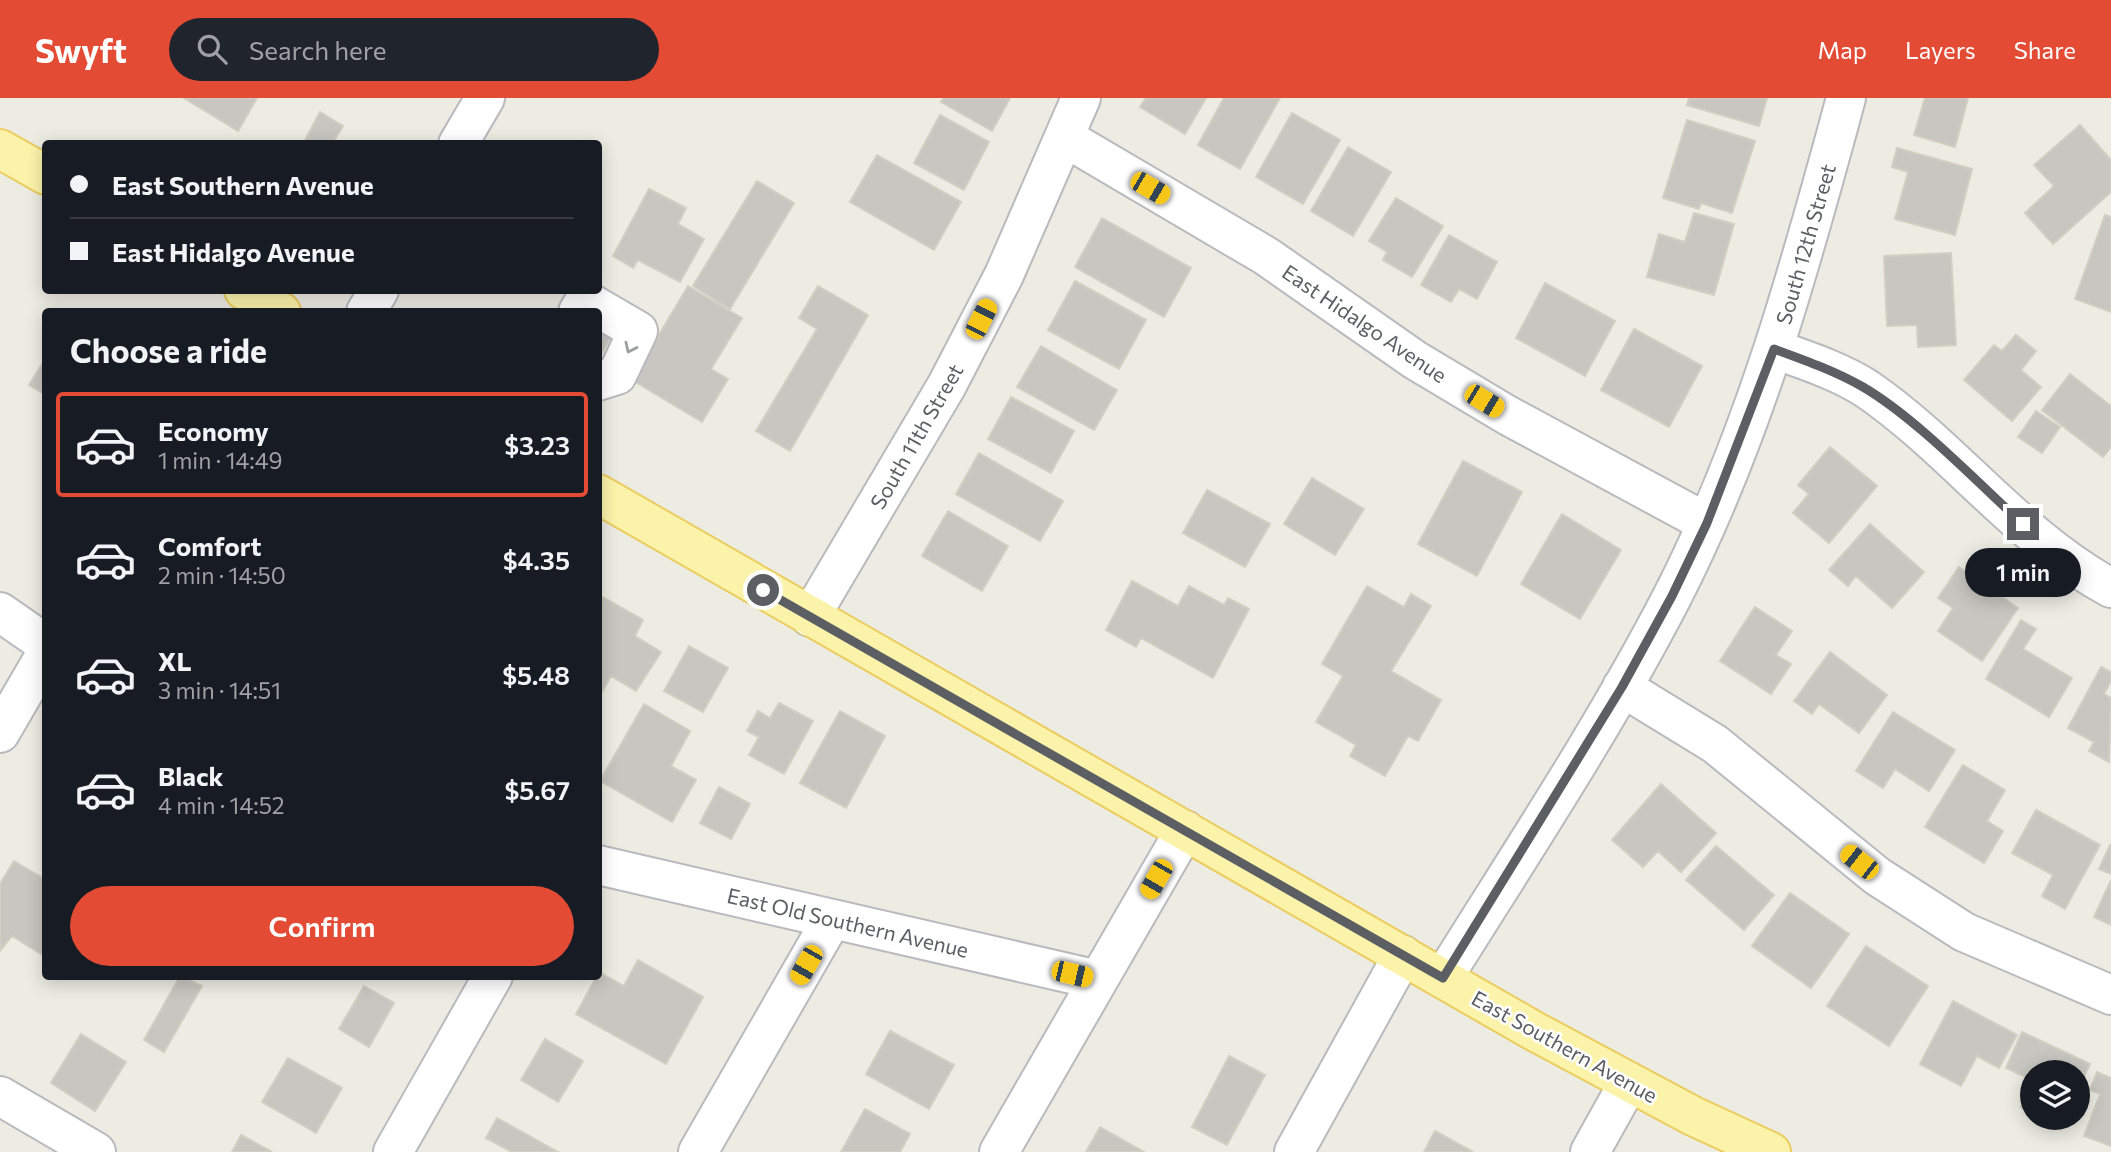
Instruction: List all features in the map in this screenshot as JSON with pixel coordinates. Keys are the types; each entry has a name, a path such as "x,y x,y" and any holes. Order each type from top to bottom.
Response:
{"main road":[{"path":"0,149 42,173"},
{"path":"243,298 270,308"},
{"name":"East Southern Avenue","path":"602,496 1443,978 1629,1082 1771,1152"}],"street":[{"path":"460,140 485,98"},
{"name":"South 11th Street","path":"810,617 947,385 1004,275 1081,98"},
{"name":"South 12th Street","path":"1443,978 1622,687 1672,596 1707,523 1791,302 1846,98"},
{"name":"East Hidalgo Avenue","path":"1064,137 1266,256 1415,360 1507,415 1707,523"},
{"path":"580,308 585,300 599,308"},
{"path":"602,310 638,331 617,375 602,380"},
{"path":"1774,349 1818,365 1865,388 1911,424 2042,541 2111,588"},
{"path":"0,612 42,641"},
{"path":"0,733 42,661"},
{"path":"1622,687 1715,744 1877,876 1964,932 2111,995"},
{"path":"999,1152 1185,830"},
{"name":"East Old Southern Avenue","path":"602,866 1098,980"},
{"path":"698,1152 832,919"},
{"path":"1294,1152 1403,955"},
{"path":"393,1152 491,980"},
{"path":"1590,1152 1629,1082"},
{"path":"0,1096 96,1152"}],"building":[{"path":"184,98 257,98 238,131"},
{"path":"944,98 1010,98 992,131 941,102"},
{"path":"1146,98 1206,98 1185,134 1140,107"},
{"path":"1224,98 1280,98 1240,169 1198,145"},
{"path":"1689,98 1767,98 1759,126 1687,105"},
{"path":"1925,98 1968,98 1955,147 1914,135"},
{"path":"320,112 343,126 335,140 305,140"},
{"path":"1292,113 1340,140 1303,204 1256,177"},
{"path":"940,115 989,142 964,190 914,163"},
{"path":"1687,120 1755,141 1732,213 1701,203 1699,209 1663,198"},
{"path":"2080,125 2111,160 2111,192 2053,244 2025,213 2054,186 2034,165"},
{"path":"1348,147 1391,172 1353,236 1311,211"},
{"path":"1897,148 1972,169 1955,235 1895,219 1908,172 1892,167"},
{"path":"877,155 961,202 934,250 850,202"},
{"path":"757,181 794,203 730,309 693,286"},
{"path":"649,189 686,208 678,224 704,239 680,282 638,260 633,268 613,256"},
{"path":"1396,198 1443,226 1412,277 1383,260 1387,252 1369,241"},
{"path":"1694,213 1734,224 1714,295 1647,277 1659,234 1685,242"},
{"path":"2105,215 2111,217 2111,312 2075,299"},
{"path":"1102,218 1191,268 1164,317 1075,267"},
{"path":"1449,235 1497,262 1477,299 1459,289 1451,302 1421,285"},
{"path":"1951,253 1956,345 1918,347 1917,325 1887,326 1884,256"},
{"path":"1075,281 1146,320 1119,369 1048,330"},
{"path":"1545,283 1615,321 1585,376 1516,338"},
{"path":"688,286 742,318 711,369 728,379 702,422 632,380"},
{"path":"818,286 868,315 790,451 756,431 817,329 799,318"},
{"path":"1634,329 1702,366 1669,427 1601,390"},
{"path":"602,331 612,336 602,352"},
{"path":"2016,335 2036,351 2021,370 2041,387 2012,421 1964,380 1994,345 2002,351"},
{"path":"1041,346 1117,390 1094,430 1017,387"},
{"path":"42,364 42,393 29,385"},
{"path":"2070,374 2111,406 2111,447 2103,457 2042,410"},
{"path":"1011,397 1074,431 1051,473 988,439"},
{"path":"2036,411 2060,427 2042,453 2018,437"},
{"path":"1830,447 1877,486 1829,543 1793,513 1809,494 1798,485"},
{"path":"979,453 1063,501 1040,541 956,494"},
{"path":"1463,461 1522,492 1477,576 1418,544"},
{"path":"1312,478 1364,509 1335,555 1284,524"},
{"path":"1207,490 1270,524 1245,567 1183,533"},
{"path":"948,511 1008,546 982,591 922,556"},
{"path":"1562,514 1621,550 1580,619 1521,584"},
{"path":"1870,524 1924,572 1892,608 1856,576 1848,586 1829,570"},
{"path":"1959,567 2018,608 1982,661 1938,631 1953,608 1938,598"},
{"path":"1132,581 1178,606 1189,586 1224,605 1228,598 1249,609 1213,678 1141,638 1136,647 1106,630"},
{"path":"1367,586 1404,607 1411,594 1431,606 1391,671 1441,700 1418,741 1408,736 1385,776 1350,756 1356,745 1316,722 1343,676 1322,664"},
{"path":"602,597 643,620 635,636 661,652 636,691 611,676 602,692"},
{"path":"1755,607 1792,631 1776,655 1791,664 1771,694 1720,661"},
{"path":"2021,620 2036,629 2023,649 2072,678 2049,717 1986,679"},
{"path":"689,646 728,668 703,712 664,691"},
{"path":"1830,652 1887,695 1859,733 1819,704 1812,714 1794,701"},
{"path":"2101,667 2111,672 2111,681 2104,694 2111,698 2109,762 2089,751 2094,742 2068,728"},
{"path":"779,703 813,721 784,774 749,755 759,737 747,731 758,711 770,718"},
{"path":"644,704 690,731 671,766 696,780 672,822 602,782 602,778"},
{"path":"840,711 885,736 846,808 800,783"},
{"path":"1893,712 1955,750 1929,791 1895,769 1883,788 1856,771"},
{"path":"1963,765 2005,790 1987,821 2003,831 1984,863 1925,827"},
{"path":"1661,784 1716,833 1681,872 1658,851 1643,867 1612,840"},
{"path":"719,787 750,804 731,839 700,823"},
{"path":"2036,810 2100,845 2065,909 2042,896 2053,875 2012,853"},
{"path":"2111,845 2111,874 2099,869"},
{"path":"1716,846 1774,895 1744,930 1686,880"},
{"path":"14,861 42,878 42,955 12,936 0,951 0,884"},
{"path":"2111,880 2111,925 2094,917"},
{"path":"1790,893 1849,934 1811,988 1752,946"},
{"path":"1866,946 1928,986 1889,1046 1827,1006"},
{"path":"638,960 703,997 666,1064 576,1014 595,980 602,980 602,974 624,986"},
{"path":"178,980 189,980 202,986 164,1052 144,1040"},
{"path":"364,986 394,1003 369,1047 339,1029"},
{"path":"1953,1001 2017,1035 1999,1068 1977,1056 1961,1086 1920,1064"},
{"path":"890,1031 954,1065 929,1109 866,1074"},
{"path":"2022,1032 2082,1060 2020,1060 2020,1074 2006,1068"},
{"path":"81,1034 126,1062 95,1111 51,1083"},
{"path":"545,1039 583,1061 558,1102 521,1080"},
{"path":"1229,1056 1265,1075 1227,1145 1192,1127"},
{"path":"288,1058 342,1088 316,1133 262,1102"},
{"path":"2097,1072 2111,1078 2111,1146 2084,1136 2086,1130 2090,1130 2090,1120 2100,1094 2090,1090"},
{"path":"865,1109 910,1134 900,1152 841,1152"},
{"path":"497,1118 558,1152 512,1152 486,1138"},
{"path":"1100,1127 1144,1152 1086,1152"},
{"path":"1435,1131 1473,1152 1424,1152"},
{"path":"241,1135 272,1152 232,1152"}],"route":[{"path":"763,590 1443,978 1622,687 1672,596 1707,523 1774,349 1818,365 1865,388 1911,424 2023,524"}]}
